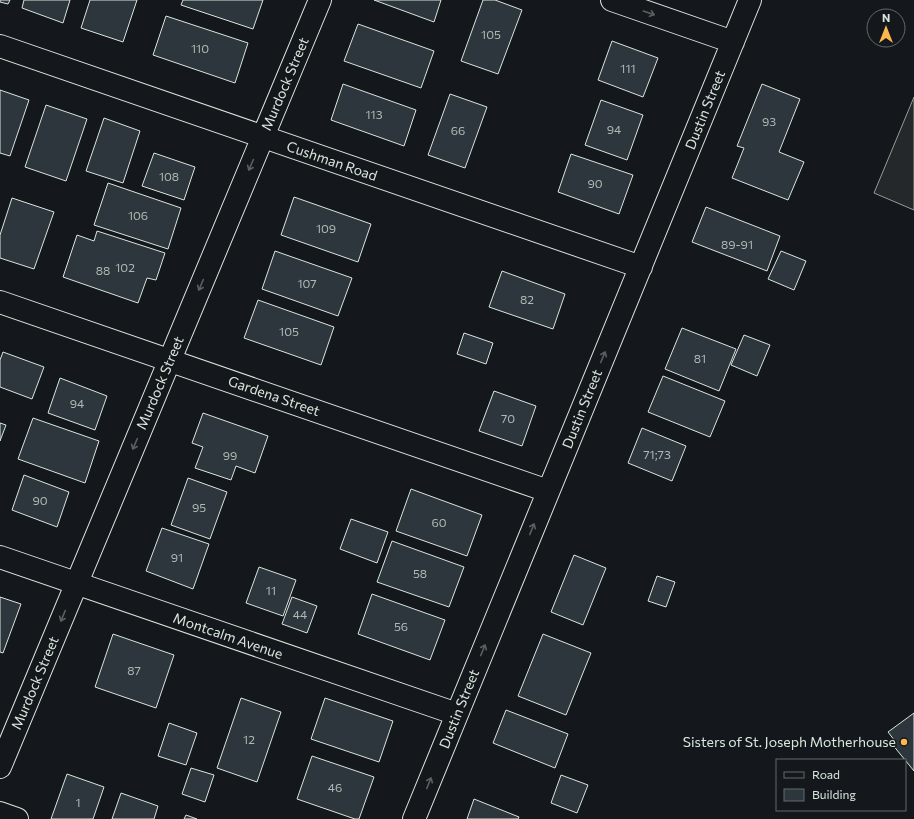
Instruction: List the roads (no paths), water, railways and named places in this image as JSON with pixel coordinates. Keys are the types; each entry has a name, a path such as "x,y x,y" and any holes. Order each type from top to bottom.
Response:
{"street":[{"name":"Murdock Street","path":"0,767 320,0"},
{"path":"612,0 733,42"},
{"name":"Dustin Street","path":"414,819 750,0"},
{"name":"Cushman Road","path":"0,46 641,267"},
{"name":"Gardena Street","path":"0,302 548,491"},
{"name":"Montcalm Avenue","path":"0,557 457,714"},
{"path":"0,813 17,819"}],"place":[{"name":"Sisters of St. Joseph Motherhouse","path":"904,742"}]}
